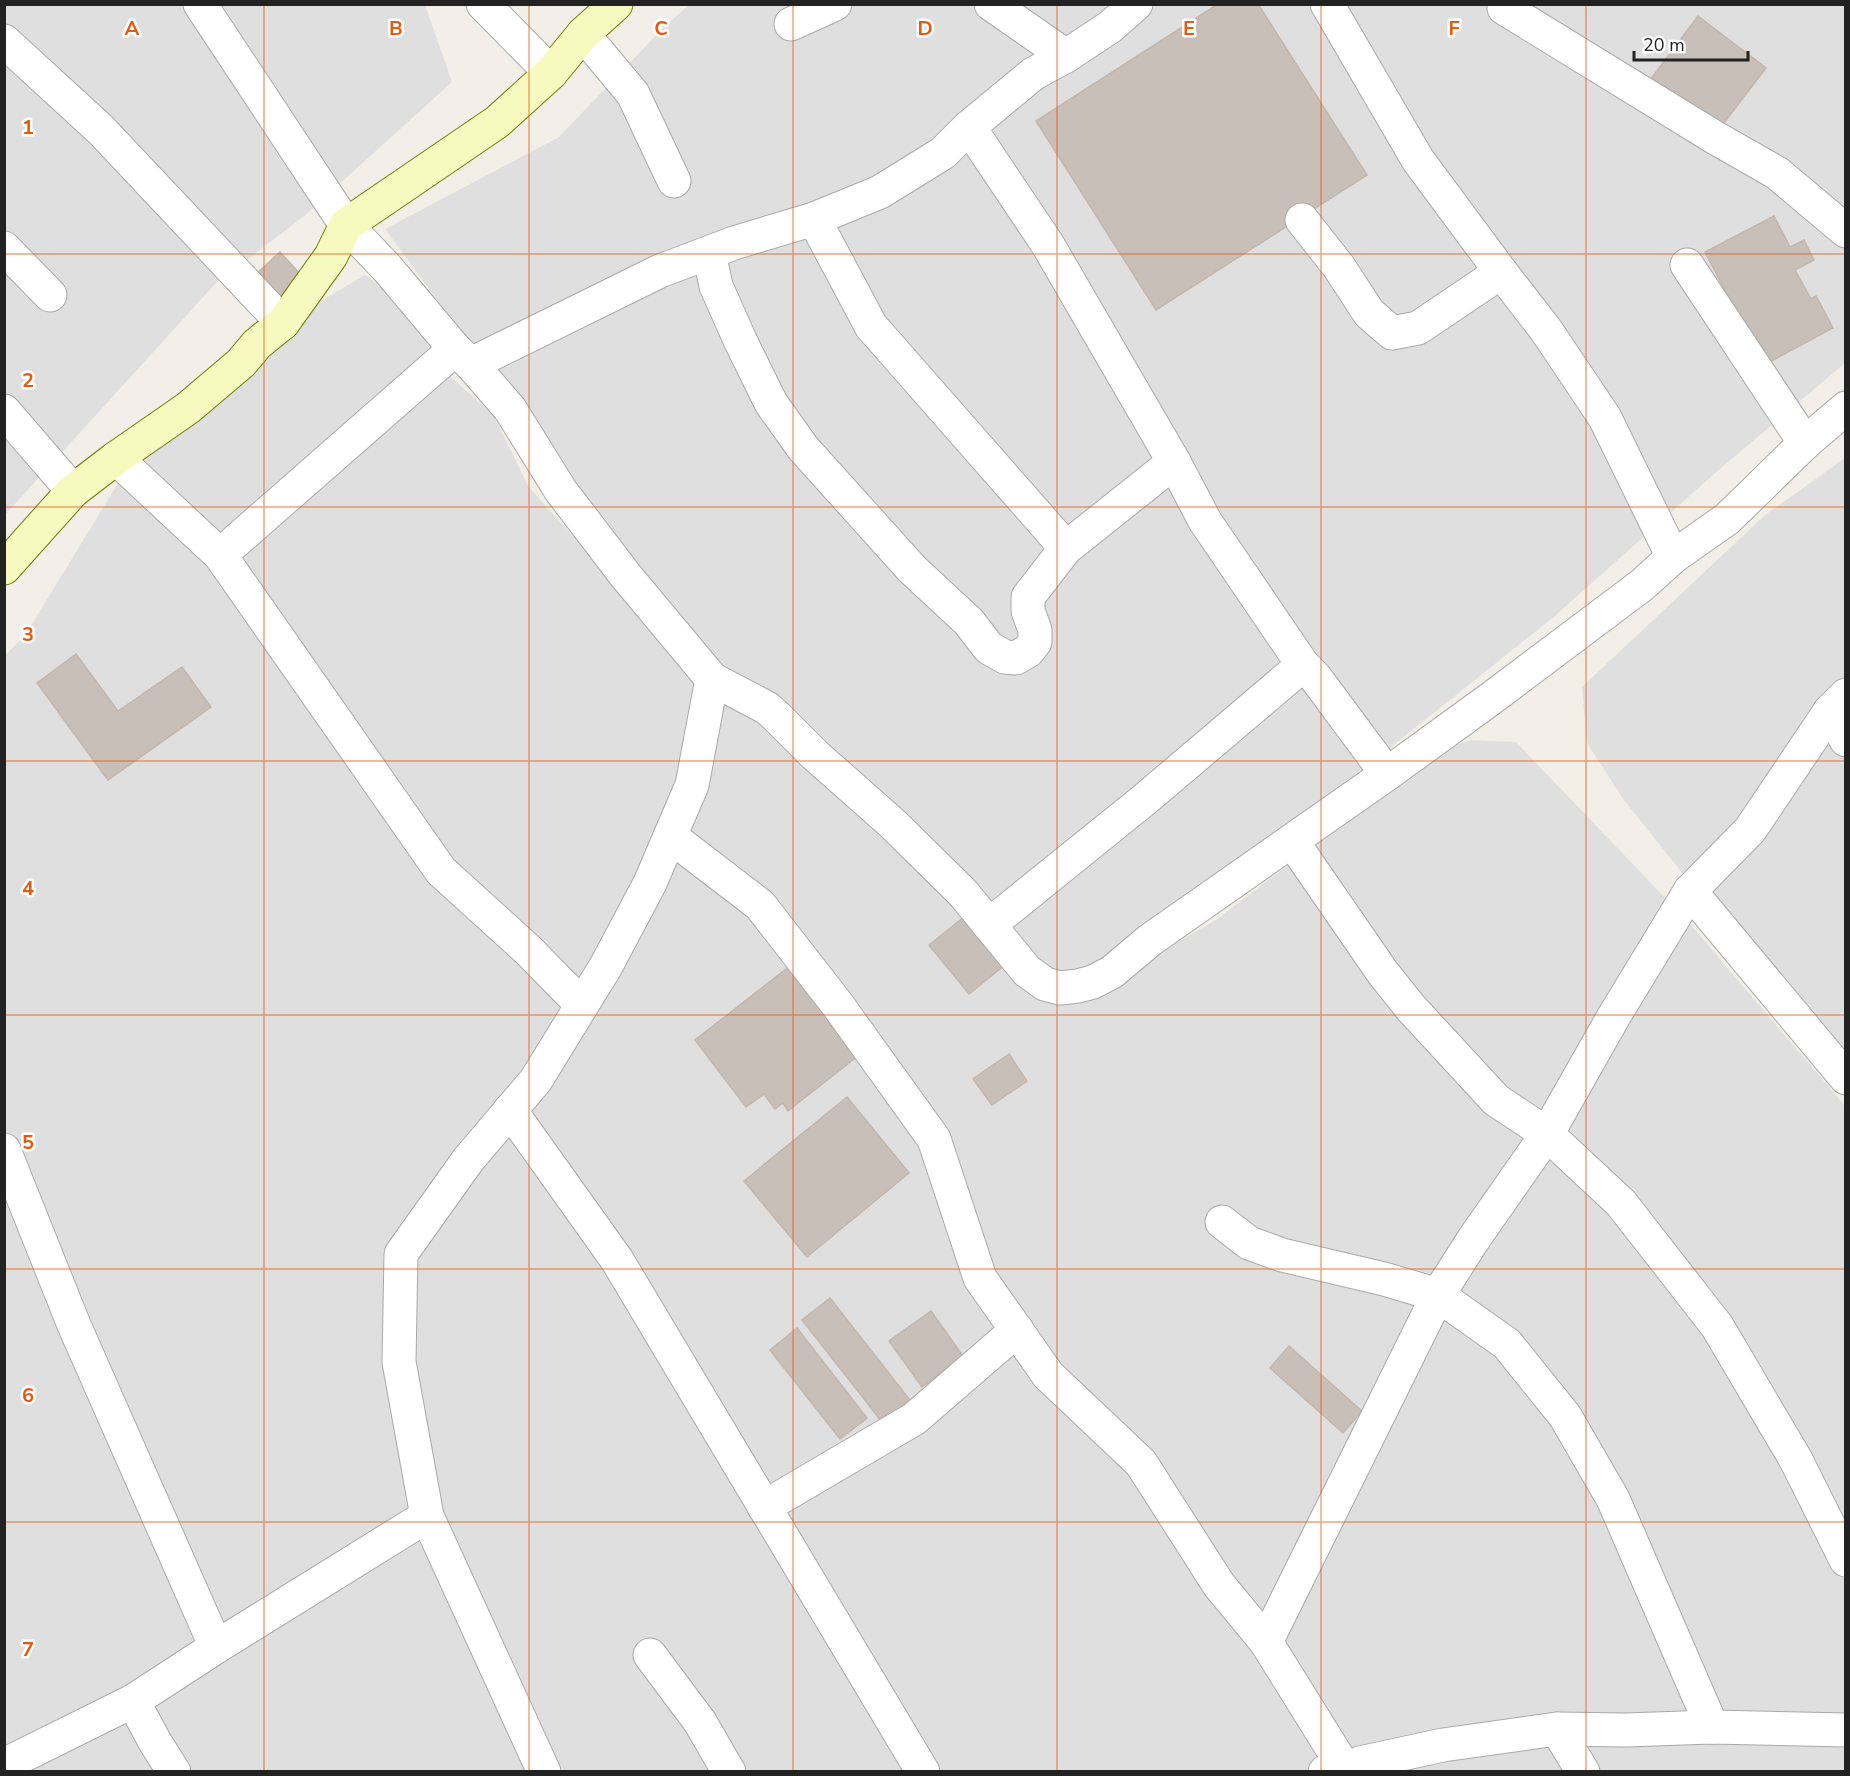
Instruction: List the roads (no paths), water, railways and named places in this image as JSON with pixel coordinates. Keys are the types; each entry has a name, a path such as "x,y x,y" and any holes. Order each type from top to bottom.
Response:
{"main road":[{"path":"4,568 73,491 188,408 241,363 257,344 283,323 331,256 346,225 497,122 551,73 583,34 616,4"}],"street":[{"path":"200,4 346,225 387,268 510,409 566,498 626,576 712,679 767,708 814,755 893,824 963,892 1027,971 1045,984 1060,988 1093,982 1112,972 1150,940 1387,774 1634,591 1673,557 1727,519 1805,443 1845,408"},
{"path":"483,4 551,73"},
{"path":"791,24 835,4"},
{"path":"991,4 1066,56"},
{"path":"220,555 463,356 660,271 734,243 814,219 880,192 943,153 969,127 1033,74 1066,56 1110,27 1136,4"},
{"path":"1327,4 1418,160 1546,330 1605,418 1673,557"},
{"path":"1504,8 1777,173 1845,231"},
{"path":"583,34 633,94 674,181"},
{"path":"4,42 101,130 283,323"},
{"path":"969,127 1048,245 1174,462 1205,521 1303,665 1315,677 1387,774"},
{"path":"814,219 871,326 1066,548"},
{"path":"1302,220 1369,313 1392,333 1418,328 1501,272"},
{"path":"4,248 50,296"},
{"path":"709,253 716,286 740,340 771,403 803,448 912,569 969,622 989,648 1005,657 1016,658 1028,651 1035,642 1035,630 1028,611 1028,597 1066,548 1174,462"},
{"path":"1687,265 1805,443"},
{"path":"4,411 73,491"},
{"path":"116,458 220,555 441,871 528,950 582,1005"},
{"path":"989,925 1144,800 1303,665"},
{"path":"544,1772 427,1516 399,1362 400,1254 468,1160 536,1080 606,966 650,883 692,785 712,679"},
{"path":"1838,703 1845,740"},
{"path":"1266,1642 1438,1295 1473,1240 1547,1134 1614,1016 1690,891 1750,830 1838,703"},
{"path":"670,836 760,905 837,1004 934,1139 980,1278 1048,1375 1141,1463 1219,1586 1266,1642 1349,1769 1443,1745 1557,1729 1626,1730 1712,1727 1845,1730"},
{"path":"1292,841 1383,973 1411,1008 1496,1100 1547,1134 1621,1203 1717,1326 1796,1460 1845,1560"},
{"path":"1690,891 1845,1078"},
{"path":"510,1110 618,1260 923,1772"},
{"path":"4,1150 74,1325 216,1647"},
{"path":"1222,1222 1249,1243 1282,1255 1372,1276 1438,1295 1507,1344 1565,1416 1613,1499 1712,1727"},
{"path":"764,1506 914,1419 1017,1330"},
{"path":"4,1765 133,1701 427,1516"},
{"path":"650,1654 700,1722 729,1772"},
{"path":"133,1701 154,1742 174,1772"},
{"path":"1557,1729 1582,1772"}]}
